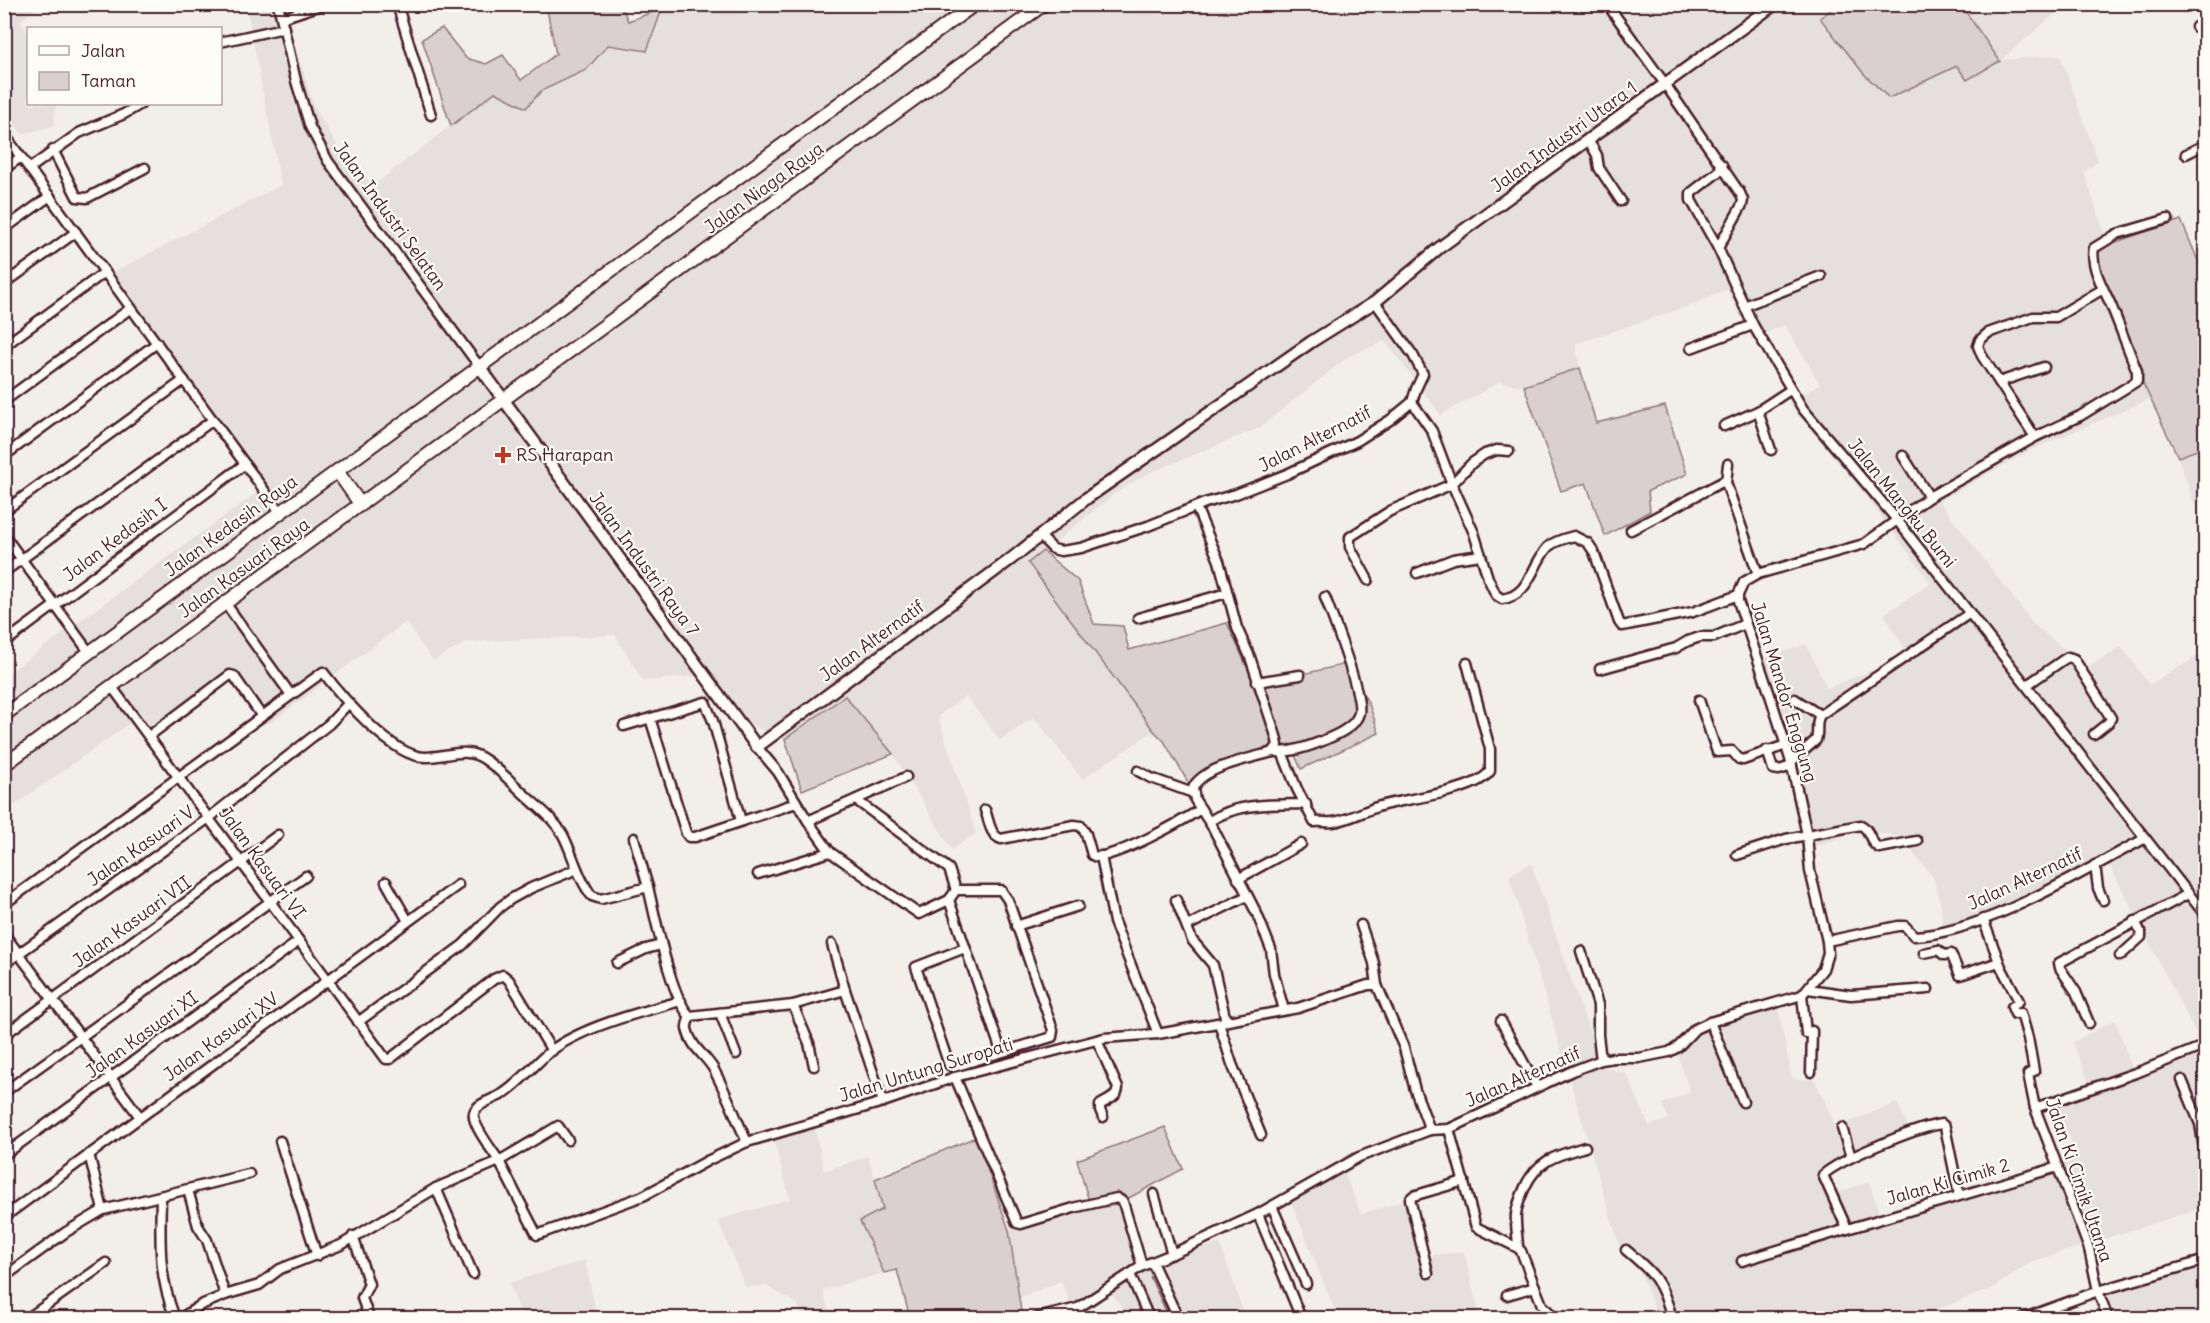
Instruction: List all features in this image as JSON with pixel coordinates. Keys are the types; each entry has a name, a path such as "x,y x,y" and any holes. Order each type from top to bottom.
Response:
{"main road":[{"name":"Jalan Niaga Raya","path":"479,366 975,4"},
{"name":"Jalan Niaga Raya","path":"505,400 1044,4"},
{"name":"Jalan Kedasih Raya","path":"4,715 479,366"},
{"name":"Jalan Kasuari Raya","path":"4,765 505,400"},
{"path":"337,471 361,505"}],"street":[{"name":"Jalan Industri Selatan","path":"278,4 296,81 310,127 328,161 479,366"},
{"path":"282,18 324,4"},
{"path":"397,4 431,115"},
{"path":"1607,4 1722,165 1743,200 1718,248"},
{"name":"Jalan Industri Utara 1","path":"1375,302 1439,248 1775,4"},
{"path":"222,42 284,28"},
{"path":"30,168 80,133 139,105"},
{"path":"4,134 280,512"},
{"path":"1588,140 1597,155 1603,176 1621,201"},
{"path":"2186,154 2205,144"},
{"path":"53,150 77,197 87,198 145,168"},
{"path":"4,169 21,157"},
{"name":"Jalan Mangku Bumi","path":"1722,165 1718,172 1691,193 1691,200 1718,248 1753,325 1790,390 1803,409 1897,520 2205,916"},
{"path":"4,229 50,196"},
{"path":"2035,437 1982,356 1978,346 1984,336 2033,317 2056,317 2103,290 2092,255 2094,248 2117,234 2168,219"},
{"path":"4,284 76,232"},
{"path":"4,331 8,343 105,272"},
{"path":"1744,306 1821,276"},
{"name":"Jalan Mandor Enggung","path":"1827,941 1810,871 1807,835 1791,764 1745,624 1738,595 1744,582 1758,574 1841,549 1859,546 1882,533 1929,497 2035,437 2080,416 2138,381 2137,370 2103,290"},
{"path":"1375,302 1423,372 1412,402 1432,431 1474,533 1488,578 1496,595 1502,599 1519,592 1526,585 1549,547 1574,536 1582,538 1594,552 1618,622 1622,626 1693,612 1738,595"},
{"name":"Jalan Alternatif","path":"757,747 1040,536 1087,498 1311,342 1375,302"},
{"path":"4,401 131,308"},
{"path":"1691,348 1753,325"},
{"path":"4,456 157,343"},
{"name":"Jalan Industri Raya 7","path":"479,366 757,747"},
{"path":"1999,382 2044,367"},
{"path":"4,511 184,380"},
{"path":"1724,426 1758,411 1790,390"},
{"name":"Jalan Alternatif","path":"1040,536 1053,549 1068,551 1142,528 1268,482 1357,441 1390,420 1412,402"},
{"path":"1758,411 1771,450"},
{"path":"4,572 213,420"},
{"path":"1368,580 1350,547 1350,537 1390,511 1452,483 1472,463 1485,454 1497,450 1509,451"},
{"path":"1903,456 1929,497"},
{"name":"Jalan Kedasih I","path":"4,642 245,464"},
{"path":"1728,464 1726,483 1758,574"},
{"path":"1631,530 1722,482 1726,483"},
{"path":"1196,507 1219,561 1237,628 1250,657 1278,742 1278,752 1314,822 1330,823 1378,806 1463,787 1486,776 1491,765 1490,749 1467,663"},
{"path":"4,536 90,652"},
{"path":"1417,573 1453,559 1481,555"},
{"path":"1138,618 1227,593"},
{"path":"1284,1010 1274,974 1271,949 1210,822 1193,793 1194,785 1202,776 1217,769 1316,744 1350,727 1359,714 1358,694 1325,597"},
{"path":"226,603 291,695"},
{"path":"1767,750 1773,769 1779,770 1791,764 1816,740 1816,725 1820,715 1970,613"},
{"path":"1599,669 1676,648 1700,637 1714,637 1745,624"},
{"path":"2027,685 2068,657 2074,659 2111,718 2094,734"},
{"path":"4,904 323,672 348,704 389,741 414,756 426,758 460,752 471,753 490,764 554,821 570,849 589,893 596,899 648,887"},
{"path":"149,736 230,675 236,679 261,715"},
{"path":"1257,682 1300,675"},
{"name":"Jalan Kasuari VI","path":"112,687 386,1059 390,1059 494,979 503,975 509,980 552,1051"},
{"path":"1795,699 1820,715"},
{"path":"1699,700 1718,752 1732,751 1743,760 1786,745"},
{"path":"624,726 705,702 713,722 741,821"},
{"name":"Jalan Kasuari V","path":"4,964 209,818 328,724 348,704"},
{"path":"650,718 689,837 695,837 796,803"},
{"path":"757,747 778,772 796,803 830,852 917,913 926,912 949,900 956,890"},
{"path":"1138,771 1193,793"},
{"path":"808,821 906,777"},
{"path":"856,800 949,869 956,890"},
{"path":"1210,822 1222,813 1248,807 1306,804"},
{"path":"985,810 998,839 1078,825 1086,834 1092,855 1101,856 1140,841 1201,809"},
{"path":"1737,855 1786,839 1861,825 1867,829 1871,841 1879,848 1917,841"},
{"name":"Jalan Kasuari VII","path":"4,1035 278,835"},
{"path":"634,838 661,945 681,1001 690,1016"},
{"name":"Jalan Alternatif","path":"1827,941 1898,926 1905,926 1912,936 1935,934 1983,920 2144,839"},
{"path":"1238,879 1301,844"},
{"path":"758,874 830,852"},
{"path":"1101,856 1114,922 1158,1034"},
{"path":"2095,865 2096,881 2103,900"},
{"path":"358,1022 463,945 500,907 511,899 577,869"},
{"path":"4,1092 306,876"},
{"path":"386,882 408,921"},
{"name":"Jalan Kasuari XV","path":"4,1216 458,885"},
{"path":"956,890 1001,890 1008,900 1053,1033 1050,1038 954,1067 947,1064 916,967 965,948"},
{"path":"2089,1023 2076,992 2059,963 2188,894"},
{"path":"1187,926 1247,896"},
{"path":"949,900 1001,1052"},
{"path":"1176,900 1197,948 1213,965 1232,1064 1261,1136"},
{"path":"1016,926 1078,906"},
{"name":"Jalan Ki Cimik Utama","path":"1983,920 1999,962 2019,1001 2012,1007 2015,1014 2021,1013 2028,1038 2034,1071 2028,1074 2035,1108 2089,1249 2098,1291 2205,1260"},
{"path":"2120,956 2141,937 2135,921"},
{"path":"1361,925 1374,963 1377,985 1404,1048 1415,1090 1430,1130"},
{"path":"4,934 140,1117"},
{"name":"Jalan Kasuari XI","path":"4,1155 299,941"},
{"path":"1811,1072 1812,1031 1806,1033 1805,992 1826,963 1827,941"},
{"path":"832,944 883,1102"},
{"path":"617,963 646,949 661,945"},
{"path":"1924,953 1938,950 1944,955 1951,953 1960,975 1999,962"},
{"path":"1581,951 1598,1005 1601,1060"},
{"name":"Jalan Untung Suropati","path":"499,1161 537,1235 643,1196 747,1142 883,1102 955,1077 1097,1040 1158,1034 1298,1008 1355,988 1377,985"},
{"path":"1805,992 1851,995 1928,989"},
{"path":"690,1016 793,1005 845,990"},
{"name":"Jalan Alternatif","path":"1449,1129 1537,1087 1601,1060 1639,1059 1669,1052 1695,1029 1710,1022 1805,992"},
{"path":"499,1161 475,1124 473,1114 477,1108 502,1095 552,1051 594,1028 681,1001"},
{"path":"793,1005 809,1043 814,1066"},
{"path":"720,1013 736,1054"},
{"path":"690,1016 686,1027 693,1043 698,1053 706,1058 718,1079 747,1142"},
{"path":"1501,1021 1537,1087"},
{"path":"1710,1022 1743,1102"},
{"path":"1097,1040 1118,1088 1114,1097 1100,1105 1103,1117"},
{"path":"2035,1108 2141,1071 2205,1045"},
{"path":"955,1077 1016,1221 1020,1224 1117,1198 1123,1202 1142,1266"},
{"path":"2182,1080 2200,1124 2205,1160"},
{"path":"1847,1230 1823,1176 1833,1167 1851,1157 1942,1124 1945,1127 1959,1196"},
{"path":"181,1318 201,1305 225,1295 253,1288 280,1269 340,1245 436,1188 499,1161 558,1126 568,1140"},
{"path":"1842,1128 1851,1157"},
{"path":"1037,1318 1078,1308 1142,1266 1258,1214 1359,1157 1430,1130 1449,1129 1476,1227 1518,1248 1525,1258 1542,1305 1555,1318"},
{"path":"280,1141 317,1256"},
{"path":"1518,1248 1517,1207 1535,1169 1553,1158 1586,1147"},
{"path":"89,1154 103,1210"},
{"name":"Jalan Ki Cimik 2","path":"1742,1261 2058,1167"},
{"path":"4,1277 66,1232 103,1210 249,1174"},
{"path":"1428,1273 1410,1198 1464,1181"},
{"path":"436,1188 473,1275"},
{"path":"188,1190 198,1227 207,1240 225,1295"},
{"path":"1155,1194 1172,1254"},
{"path":"161,1196 160,1261 167,1299 176,1318"},
{"path":"1272,1206 1306,1284"},
{"path":"1258,1214 1301,1318"},
{"path":"353,1236 367,1277 368,1287 362,1298 369,1318"},
{"path":"1626,1250 1657,1279 1664,1291 1672,1318"},
{"path":"1152,1262 1178,1318"},
{"path":"28,1318 106,1263"},
{"path":"1130,1274 1149,1318"},
{"path":"1507,1295 1535,1287"},
{"path":"2024,1318 2098,1291 2108,1318"},
{"path":"1078,1308 1082,1318"}],"shaded area":[{"path":"5,4 41,5 20,21 27,32 27,105 56,105 54,126 22,134 5,111"},
{"path":"246,5 282,5 314,106 337,145 373,186 495,91 526,108 541,91 586,70 608,45 647,51 663,5 1839,5 1820,18 1864,74 1890,98 1957,66 2000,60 1961,5 2065,5 2001,60 2060,55 2098,161 2084,172 2104,233 2089,251 2099,290 2150,399 2031,450 1939,501 2034,625 2088,668 2121,646 2149,685 2205,652 2205,1207 2031,1262 1993,1288 1915,1318 1658,1318 1629,1243 1619,1245 1509,875 1531,863 1601,1066 1627,1074 1649,1126 1669,1119 1662,1104 1690,1092 1677,1052 1689,1041 1721,1023 1778,1007 1792,1079 1815,1080 1836,1127 1897,1103 1912,1134 1821,1175 1830,1195 1869,1182 1881,1218 2077,1155 2053,1101 2091,1088 2073,1042 2115,1020 2134,1073 2202,1045 2109,864 2020,912 1944,939 1941,905 1933,877 1900,837 1864,830 1816,846 1762,660 1806,644 1827,688 1909,656 1884,614 1931,583 1862,491 1788,403 1820,384 1785,325 1752,339 1727,289 1692,305 1575,344 1580,368 1524,386 1499,382 1441,415 1385,341 1349,356 1259,428 1147,474 1117,492 1028,564 1154,731 1082,779 1034,717 1000,740 966,696 938,716 976,833 952,850 893,754 845,696 785,739 743,722 709,675 643,681 615,635 467,642 433,661 406,622 269,724 230,675 143,739 130,723 5,812 4,676 266,486 108,275 281,185"},
{"path":"2205,447 2205,499 2194,503 2178,457"},
{"path":"814,1125 824,1171 868,1156 883,1209 860,1222 884,1273 823,1290 830,1318 803,1318 797,1303 766,1286 745,1287 718,1220 790,1199 773,1137"},
{"path":"1344,1172 1361,1214 1406,1200 1420,1256 1464,1252 1480,1318 1338,1318 1290,1199"},
{"path":"1125,1200 1147,1265 1220,1243 1245,1318 1130,1318 1109,1290 1073,1312 1061,1281 1019,1298 1009,1230 1090,1205"},
{"path":"585,1260 597,1318 523,1318 509,1283"},
{"path":"2205,1264 2205,1318 2115,1318 2106,1293"}],"green space":[{"path":"1839,4 1961,5 2000,61 1967,80 1957,66 1889,98 1864,74 1820,18"},
{"path":"546,5 621,5 628,21 662,9 647,51 608,45 586,70 541,91 526,108 495,92 451,126 422,39 442,28 466,58 486,64 503,55 521,80 556,54"},
{"path":"2181,220 2202,270 2205,269 2205,447 2178,457 2099,291 2089,251"},
{"path":"1580,368 1596,423 1665,406 1687,474 1648,491 1650,511 1605,536 1586,483 1561,491 1524,386"},
{"path":"1043,551 1078,581 1094,624 1123,626 1129,650 1227,623 1255,685 1346,664 1369,704 1379,733 1301,769 1290,744 1189,784 1164,741 1154,731 1028,563"},
{"path":"845,696 893,754 802,790 785,739"},
{"path":"1165,1127 1183,1169 1125,1200 1090,1205 1077,1160"},
{"path":"976,1137 1009,1230 1022,1318 910,1318 897,1270 884,1273 860,1221 883,1209 875,1179"}],"waterway":[{"path":"1151,1277 1170,1318"}],"place":[{"name":"RS Harapan","path":"503,455"}]}
